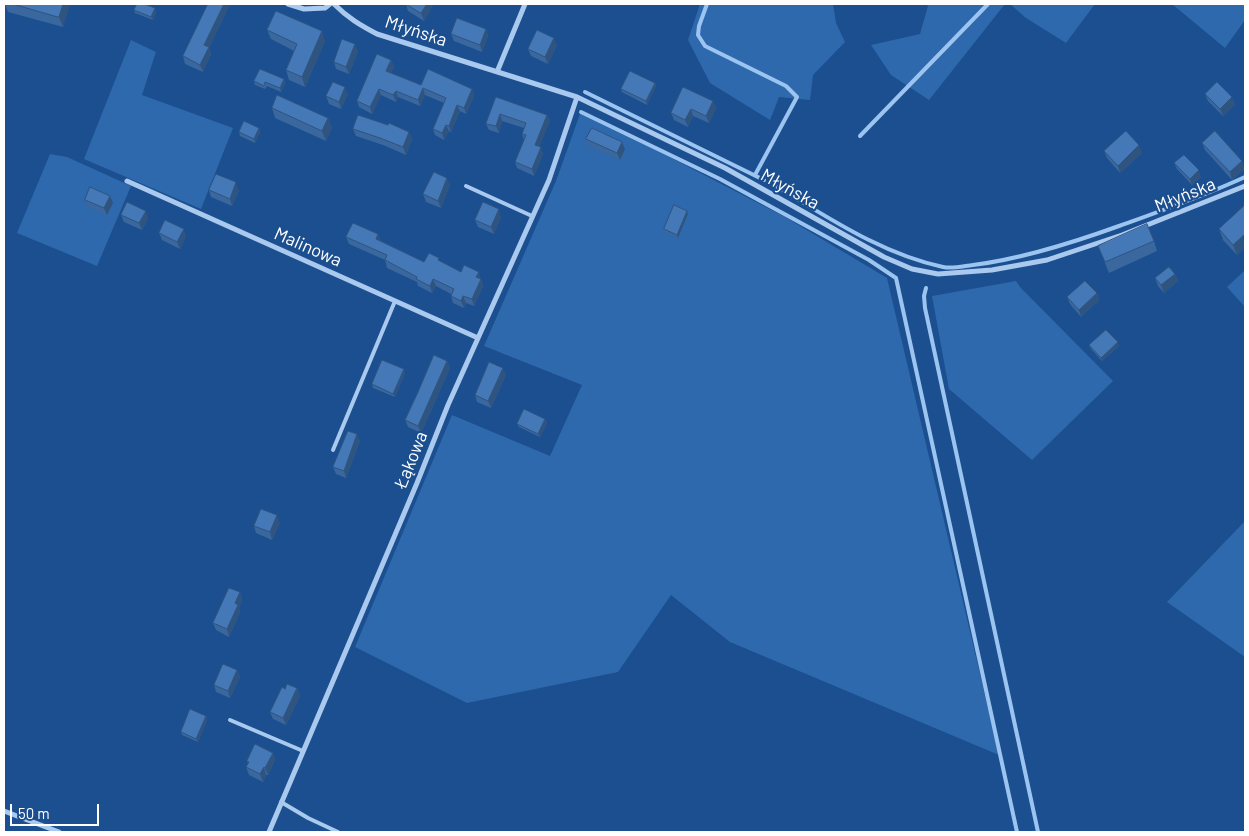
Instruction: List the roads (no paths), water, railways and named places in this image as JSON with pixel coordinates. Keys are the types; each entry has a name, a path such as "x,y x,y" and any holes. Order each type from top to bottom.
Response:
{"street":[{"path":"288,4 304,9 325,8 332,4"},
{"name":"Młyńska","path":"332,4 353,20 377,34 577,97 725,168 884,257 912,269 938,274 992,270 1047,260 1122,235 1245,186"},
{"path":"497,72 525,4"},
{"name":"Łąkowa","path":"269,832 417,483 448,405 549,180 577,97"},
{"name":"Malinowa","path":"127,181 478,338"},
{"path":"4,811 59,832"}],"lane":[{"path":"466,186 532,216"},
{"path":"333,450 395,301"},
{"path":"230,720 303,751"},
{"path":"282,802 308,818 338,832"}],"waterway":[{"path":"707,4 699,26 698,35 705,46 786,86 797,97 755,175"},
{"path":"860,136 988,4"},
{"path":"585,92 764,180"},
{"path":"581,112 720,179 869,260 896,278 1017,832"},
{"path":"777,187 836,223 877,244 920,261 950,268 1010,259 1065,244 1182,203 1245,177"},
{"path":"926,288 924,296 925,308 1038,832"}]}
